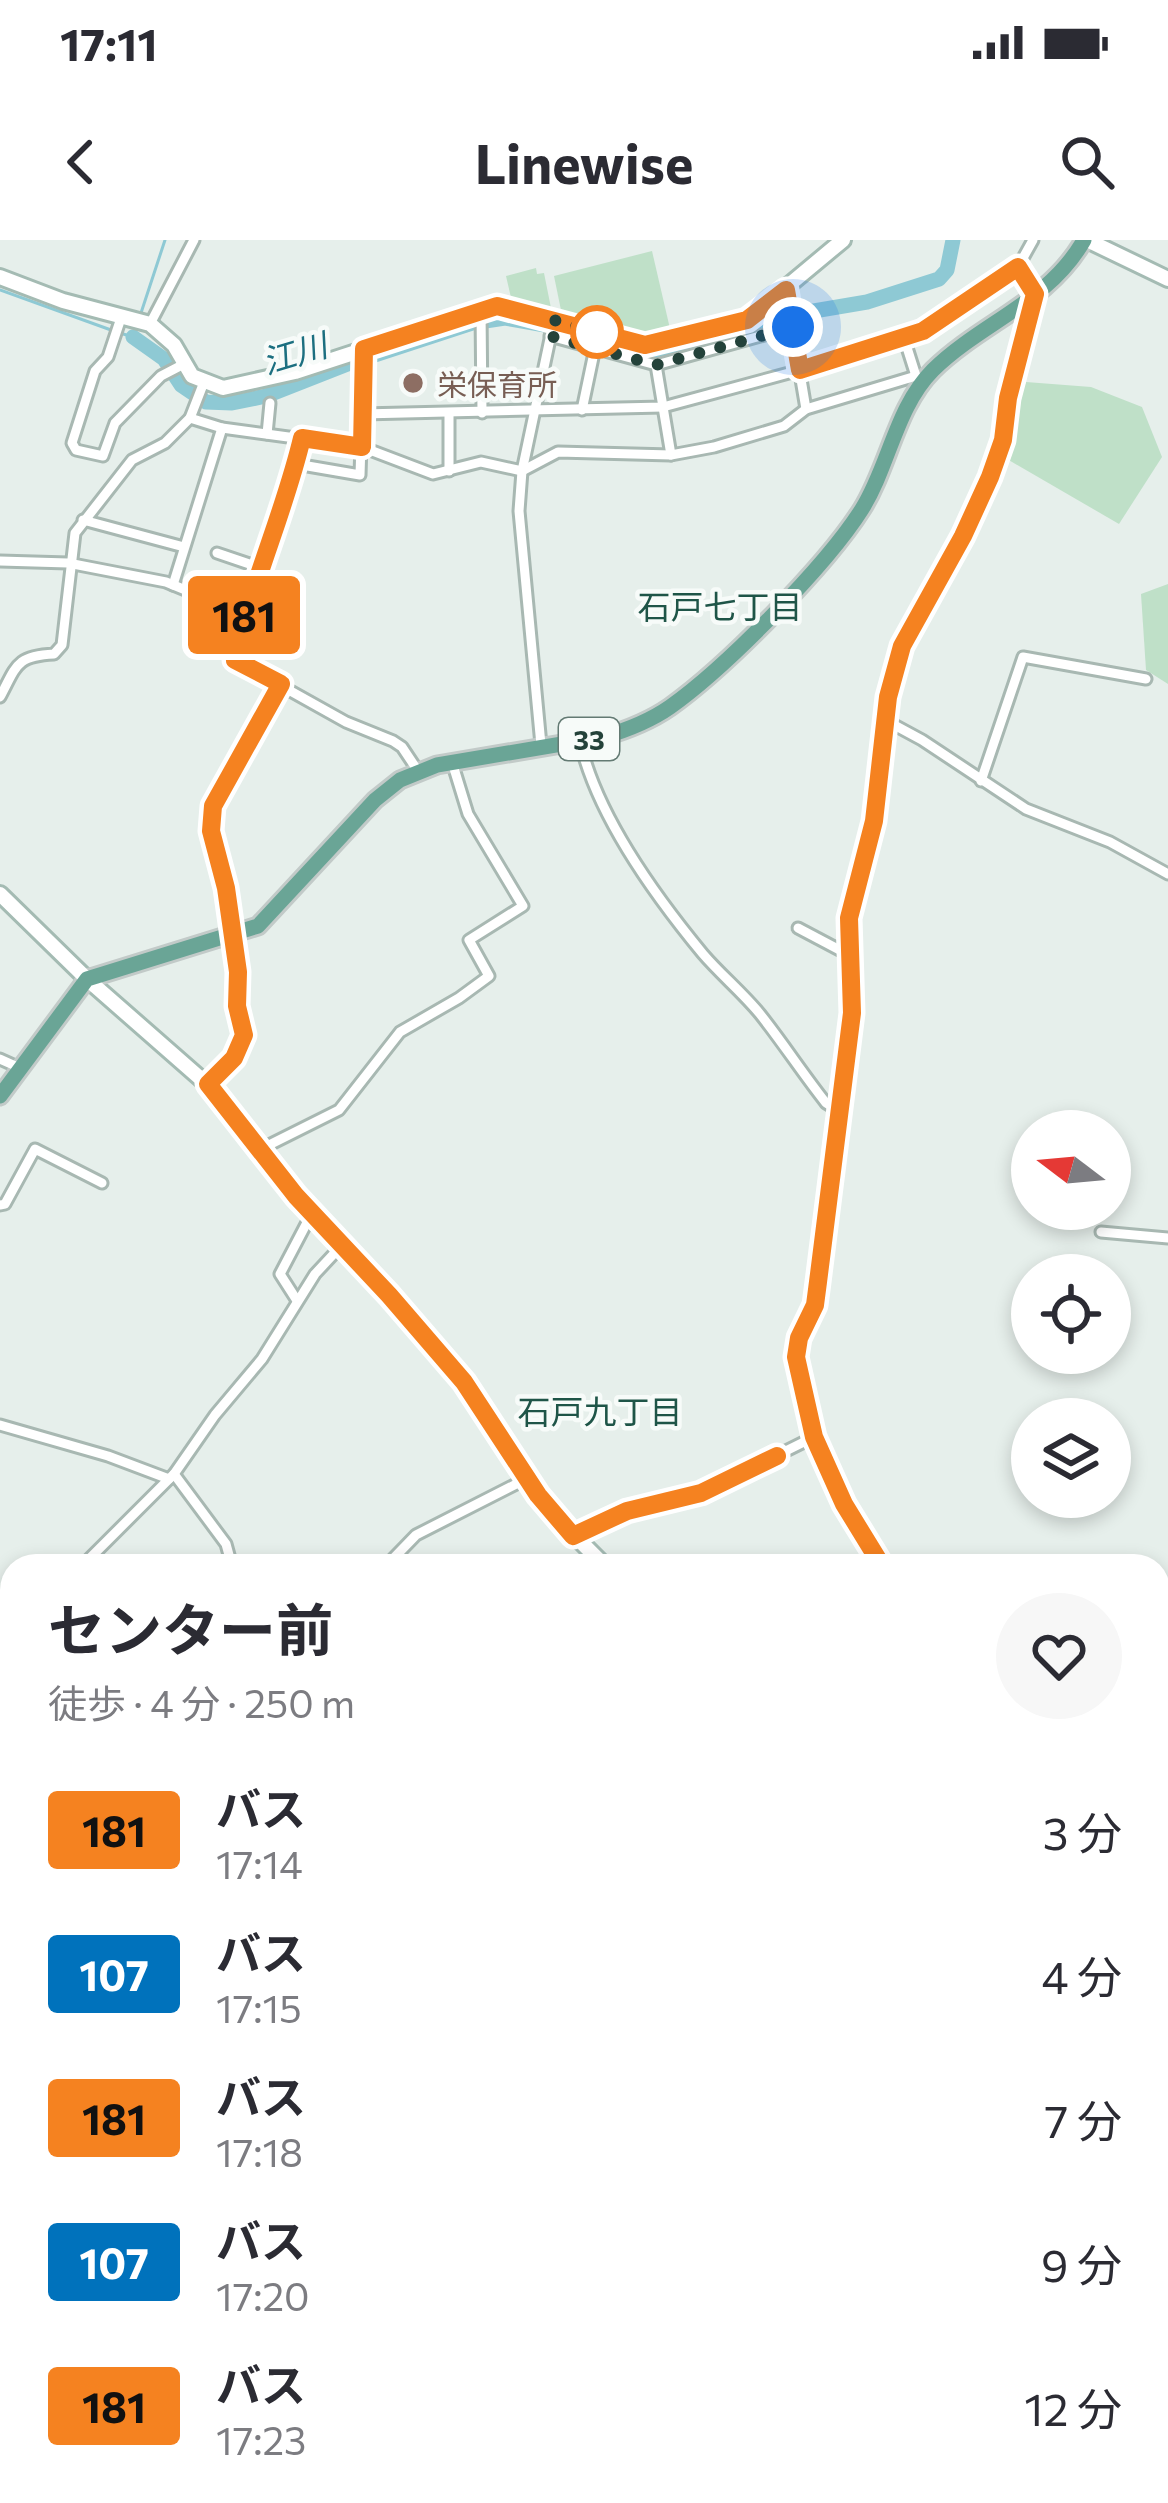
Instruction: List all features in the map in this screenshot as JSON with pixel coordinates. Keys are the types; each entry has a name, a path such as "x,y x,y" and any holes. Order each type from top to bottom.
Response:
{"main road":[{"name":"33","path":"88,980 258,926 375,800 418,771 628,729 665,710 752,633 835,546 863,507 920,379 1054,282 1085,240"},
{"path":"0,1096 88,980"}],"street":[{"path":"150,324 194,240"},
{"path":"0,277 31,291 150,324 174,345 192,376 223,388 243,386 481,310 507,307 645,345 747,320 843,240"},
{"path":"362,414 663,407 800,370 933,325 1018,267 1033,240"},
{"path":"1085,240 1168,279"},
{"path":"875,1554 844,1504 814,1437 796,1357 799,1338 815,1305 852,1013 849,918 874,821 885,720 902,646 963,536 1003,440 1008,398 1035,294 1018,267"},
{"path":"786,290 806,410"},
{"path":"481,310 482,412"},
{"path":"121,318 108,357 95,371 72,443 76,450 103,456 115,423 161,376 184,364"},
{"path":"541,746 522,554 522,471 554,320"},
{"path":"550,336 656,365 793,327"},
{"path":"190,418 222,428 362,447 433,474 481,462 522,471 558,452 671,455 784,426 806,410 920,379 904,338"},
{"path":"296,464 360,475 364,349"},
{"path":"582,410 595,349"},
{"path":"656,365 671,455"},
{"path":"0,698 19,661 55,654 62,645 68,563 83,520 132,460 165,443 190,418 203,382"},
{"path":"267,434 270,403"},
{"path":"449,413 449,471"},
{"path":"173,584 222,428"},
{"path":"302,438 244,614 235,660 346,722 403,747 418,771"},
{"path":"83,520 184,547"},
{"path":"217,554 261,568"},
{"path":"0,560 68,563 173,584 244,614"},
{"path":"980,781 1023,657 1146,679"},
{"path":"208,1084 234,1058 244,1035 226,888 211,831 213,806 281,684"},
{"path":"885,720 1026,809 1110,842 1168,874"},
{"path":"579,740 612,819 649,882 704,955 760,1014 826,1103 839,1111"},
{"path":"261,1149 339,1110 400,1031 489,976 469,940 523,906 468,814 452,761"},
{"path":"0,894 88,980 208,1084 312,1214 464,1382 538,1495 592,1554"},
{"path":"798,928 851,956"},
{"path":"0,1059 20,1068"},
{"path":"0,1205 5,1204 34,1149 102,1183"},
{"path":"296,1299 280,1274 312,1214"},
{"path":"1101,1232 1168,1238"},
{"path":"94,1554 172,1477 262,1359 296,1299 342,1245"},
{"path":"0,1425 172,1477 226,1544 229,1554"},
{"path":"573,1536 627,1511 701,1493 814,1437"},
{"path":"398,1554 416,1535 528,1478"}],"green space":[{"path":"652,251 671,333 642,339 562,315 554,276"},
{"path":"536,268 537,274 544,273 552,313 512,302 506,276"},
{"path":"1026,382 1091,387 1142,407 1162,457 1119,524 1007,459 1012,418"},
{"path":"1168,584 1168,684 1146,670 1141,594"}],"waterway":[{"path":"140,316 165,240"},
{"name":"江川","path":"598,339 645,353 671,352 759,330 802,313 867,302 939,279 947,270 953,240"},
{"path":"0,290 111,330"},
{"name":"江川","path":"133,337 164,359 181,385 206,402 232,403 266,396 472,323 505,318 545,325"},
{"name":"江川","path":"120,333 133,337 137,325"}],"bus line":[{"name":"181","path":"777,1456 701,1493 627,1511 573,1536 538,1495 464,1382 296,1196 208,1084 234,1058 244,1035 226,888 211,831 213,806 281,684 235,660 244,614 290,487 302,438 362,447 364,349 497,306 645,345 747,320 786,290 800,370 923,331 1018,267 1035,294 1008,398 1003,440 963,536 902,646 888,697 874,821 849,918 852,1013 815,1305 799,1338 796,1357 814,1437 844,1504 876,1554"}],"place":[{"name":"栄保育所","path":"413,383"}],"district":[{"name":"石戸七丁目","path":"720,605"},
{"name":"石戸九丁目","path":"600,1410"}],"route":[{"path":"597,332 554,320 550,336 656,365 793,327"}]}
